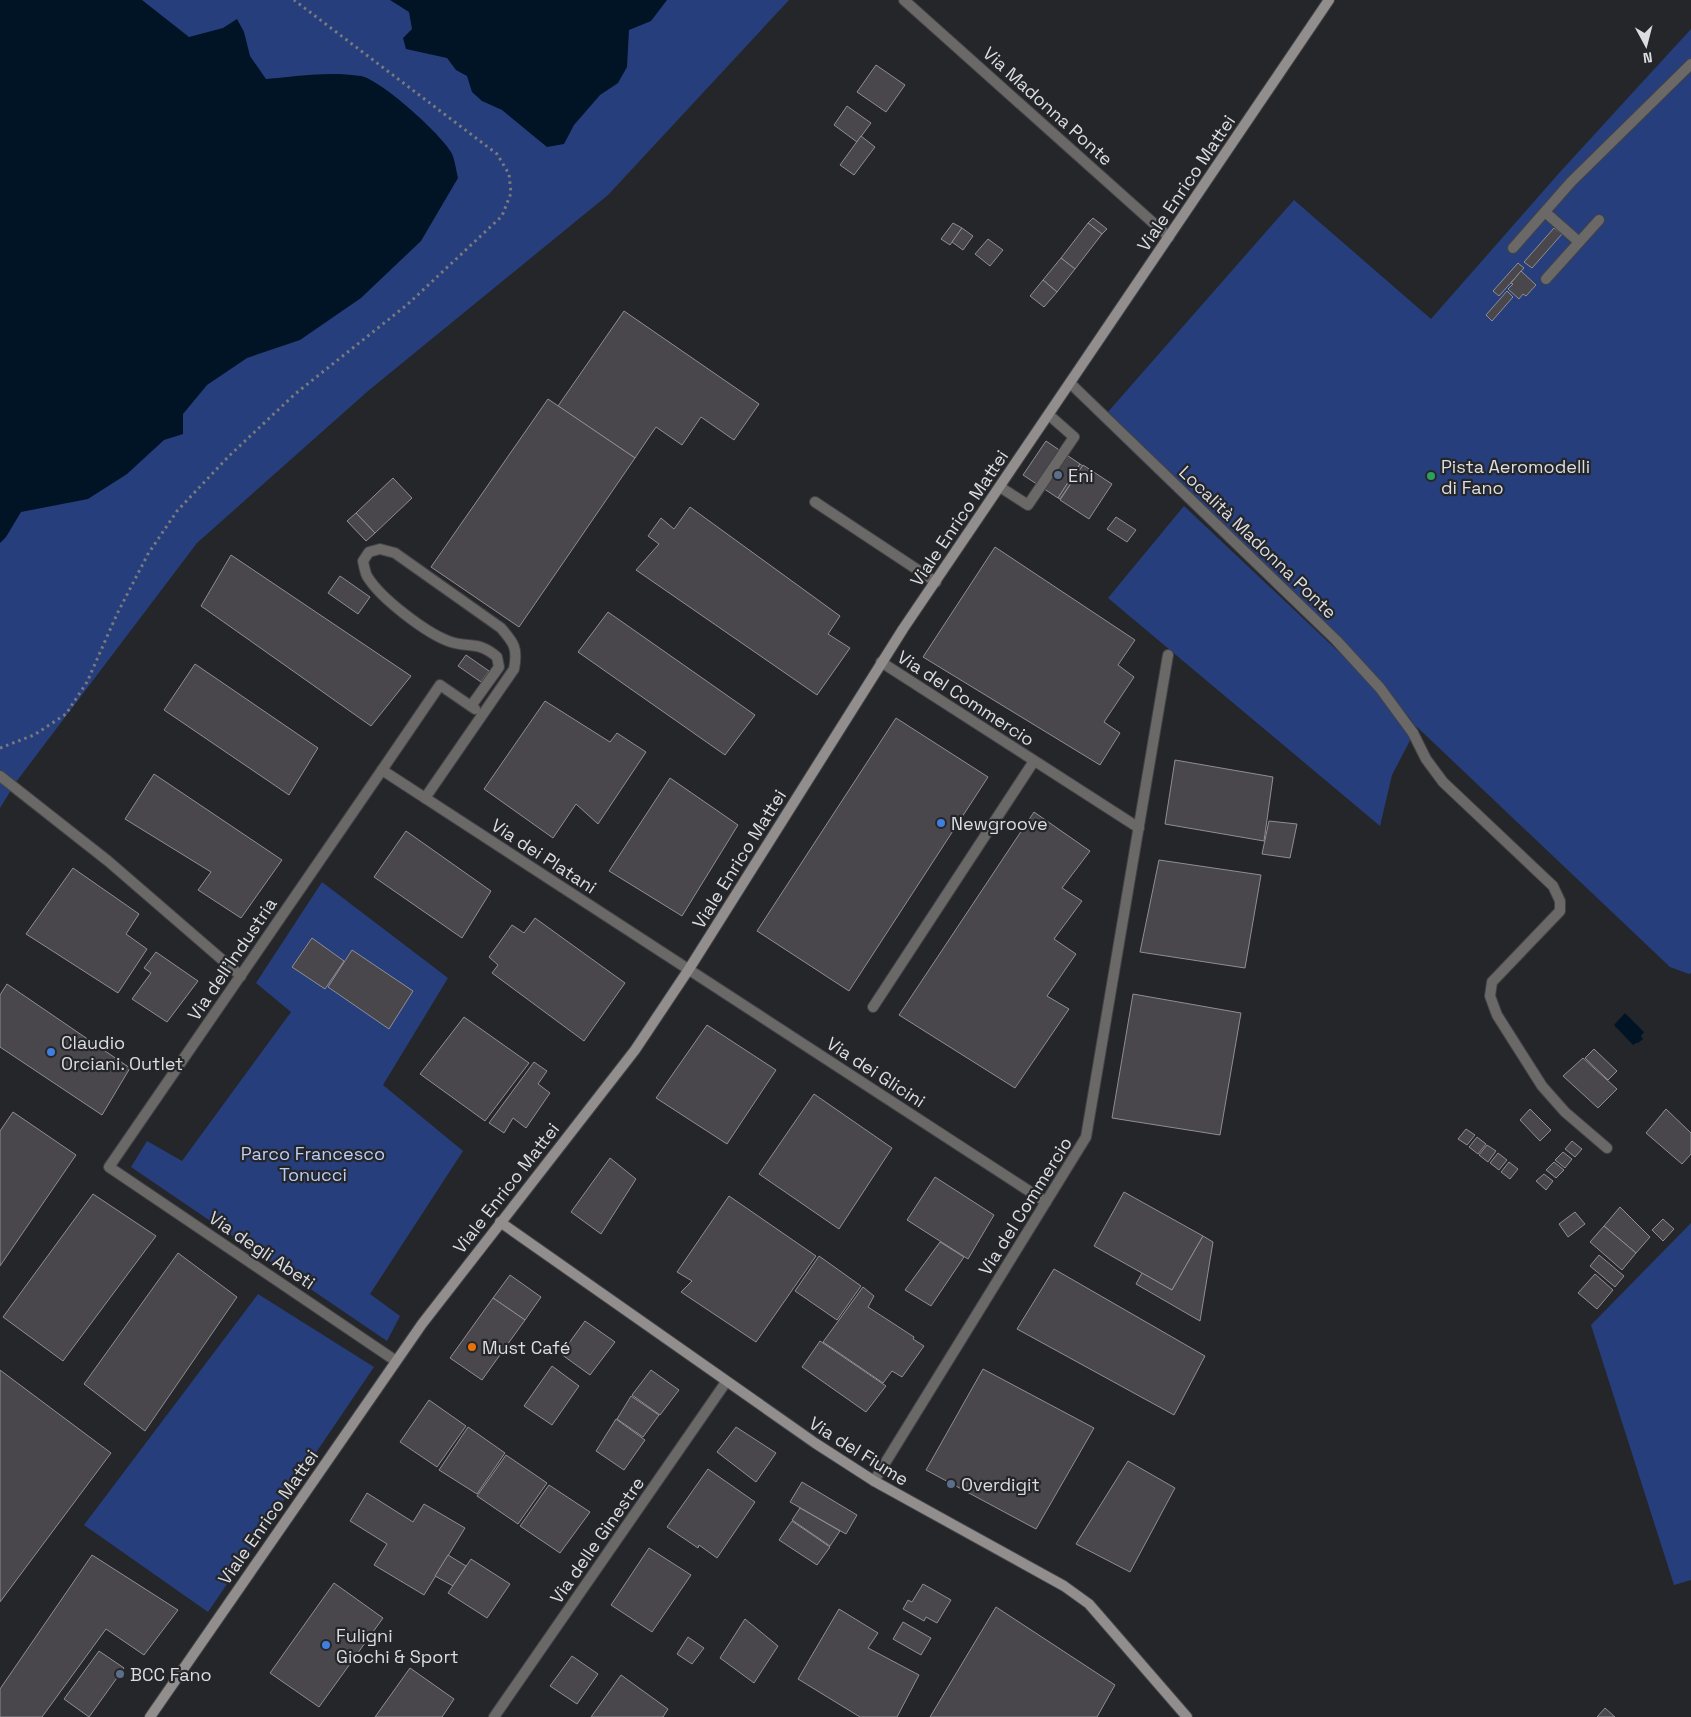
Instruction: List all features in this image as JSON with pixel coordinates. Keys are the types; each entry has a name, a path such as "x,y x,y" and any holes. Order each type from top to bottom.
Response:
{"street":[{"name":"Via Madonna Ponte","path":"904,0 1169,237"},
{"name":"Viale Enrico Mattei","path":"150,1717 396,1361 500,1222 635,1050 689,969 881,662 1329,0"},
{"path":"1513,248 1571,182 1691,64"},
{"path":"1545,212 1579,242"},
{"path":"1546,279 1599,220"},
{"name":"Località Madonna Ponte","path":"1070,383 1336,640 1380,688 1413,733 1426,759 1443,782 1553,886 1560,901 1560,911 1492,982 1490,996 1497,1015 1542,1086 1565,1112 1607,1148"},
{"path":"1000,487 1028,505 1074,437 1049,415"},
{"path":"815,502 936,582"},
{"path":"425,798 514,669 517,654 512,642 501,628 395,553 380,549 369,552 363,561 366,574 376,589 402,612 450,642 489,649 497,656 499,667 471,706 482,714"},
{"name":"Via del Commercio","path":"874,1481 1086,1137 1168,655"},
{"name":"Via del Commercio","path":"881,662 1139,828"},
{"name":"Via dell'Industria","path":"110,1167 440,685 471,706"},
{"name":"Via del Commercio","path":"874,1008 1034,761"},
{"name":"Via dei Platani","path":"382,770 689,969"},
{"path":"0,776 108,861 241,976"},
{"name":"Via dei Glicini","path":"689,969 1046,1202"},
{"name":"Via degli Abeti","path":"110,1167 396,1361"},
{"name":"Via del Fiume","path":"500,1222 815,1444 874,1481 1064,1586 1089,1604 1187,1717"},
{"name":"Via delle Ginestre","path":"494,1717 726,1382"}],"path":[{"path":"0,748 34,735 66,714 87,682 148,554 177,512 229,456 295,394 408,304 502,216 511,193 509,174 497,154 294,0"}],"green space":[{"path":"0,0 789,0 608,195 368,391 197,543 16,782 0,808"},
{"name":"Pista Aeromodelli di Fano","path":"1691,29 1691,973 1689,974 1670,967 1417,727 1392,775 1380,826 1108,598 1184,506 1413,722 1383,686 1107,413 1294,200 1431,319 1560,172"},
{"name":"Parco Francesco Tonucci","path":"322,882 448,978 383,1085 463,1151 370,1294 400,1316 387,1341 131,1167 147,1141 182,1161 291,1012 256,983"},
{"path":"1691,1223 1691,1580 1674,1585 1591,1325"},
{"path":"258,1294 374,1367 208,1612 84,1525"}],"shaded area":[{"path":"0,0 142,0 189,37 223,28 237,19 244,32 250,56 266,79 314,74 337,74 361,76 370,80 396,97 436,133 451,152 458,178 421,241 361,298 300,340 247,358 207,385 183,414 183,434 164,440 127,474 88,499 21,512 6,537 0,543"},
{"path":"390,0 667,0 651,21 629,30 627,67 618,83 600,95 574,125 564,144 547,147 502,110 482,101 472,92 467,76 456,70 447,58 406,49 403,38 412,29 409,12"},
{"path":"1625,1013 1644,1032 1641,1036 1643,1039 1633,1045 1614,1025"}],"building":[{"path":"876,65 905,85 886,112 857,92"},
{"path":"847,106 871,123 857,142 834,125"},
{"path":"861,136 875,147 854,175 840,165"},
{"path":"1093,218 1107,229 1102,234 1088,223"},
{"path":"953,223 962,228 950,245 941,239"},
{"path":"1088,223 1102,234 1075,269 1061,258"},
{"path":"962,228 973,236 963,250 952,242"},
{"path":"1554,228 1562,234 1532,268 1524,262"},
{"path":"988,239 1003,250 990,266 975,254"},
{"path":"1061,258 1075,269 1057,292 1043,280"},
{"path":"1518,263 1524,268 1499,296 1493,291"},
{"path":"1521,271 1536,285 1526,296 1523,294 1519,299 1508,289"},
{"path":"1043,280 1057,292 1044,307 1030,296"},
{"path":"1507,291 1513,297 1492,321 1486,315"},
{"path":"624,311 759,404 734,440 701,417 682,445 656,427 635,458 558,406"},
{"path":"548,399 635,458 519,627 431,567"},
{"path":"1046,441 1080,464 1058,498 1023,475"},
{"path":"1080,464 1083,466 1060,499 1058,498"},
{"path":"1083,465 1112,484 1089,519 1060,500"},
{"path":"393,478 412,498 375,533 356,513"},
{"path":"690,507 840,616 828,634 850,648 817,695 636,570 659,544 648,536 661,518 674,529"},
{"path":"356,513 375,533 366,541 347,521"},
{"path":"1116,517 1136,530 1127,542 1107,529"},
{"path":"995,547 1135,640 1118,665 1134,677 1104,722 1120,733 1100,765 923,657"},
{"path":"231,555 411,676 371,726 201,606"},
{"path":"340,576 370,597 358,614 328,593"},
{"path":"608,612 755,715 725,755 578,652"},
{"path":"466,655 489,671 481,682 458,666"},
{"path":"195,664 318,748 289,795 164,710"},
{"path":"545,701 610,742 617,733 646,752 598,824 576,804 553,838 484,789"},
{"path":"896,718 988,777 849,991 757,931"},
{"path":"1175,760 1273,777 1264,841 1165,824"},
{"path":"154,774 282,860 241,918 198,890 211,872 125,819"},
{"path":"670,778 738,825 682,916 609,871"},
{"path":"1034,812 1090,851 1062,888 1082,901 1054,939 1076,954 1047,996 1069,1009 1015,1088 899,1015"},
{"path":"1269,821 1297,824 1290,858 1262,854"},
{"path":"406,831 491,891 462,938 374,877"},
{"path":"1159,860 1261,875 1245,968 1140,952"},
{"path":"73,868 139,914 126,934 147,949 118,993 26,934"},
{"path":"535,918 625,983 584,1041 492,973 498,965 489,957 512,925 524,933"},
{"path":"312,938 344,961 325,989 292,967"},
{"path":"352,950 413,991 389,1029 328,987"},
{"path":"156,952 198,981 167,1022 132,999 151,973 144,968"},
{"path":"7,984 130,1068 102,1115 0,1047 0,995"},
{"path":"1133,994 1241,1013 1220,1135 1112,1118"},
{"path":"464,1017 529,1063 485,1121 420,1074"},
{"path":"707,1025 776,1070 727,1144 656,1098"},
{"path":"1594,1049 1617,1071 1608,1080 1585,1058"},
{"path":"1583,1058 1617,1089 1598,1108 1563,1076"},
{"path":"534,1062 547,1071 538,1084 550,1093 526,1128 513,1118 504,1133 489,1123"},
{"path":"814,1094 892,1148 839,1229 759,1174"},
{"path":"1530,1109 1551,1130 1540,1141 1520,1120"},
{"path":"1666,1109 1691,1133 1691,1154 1682,1164 1646,1133"},
{"path":"13,1112 76,1155 0,1266 0,1131"},
{"path":"1466,1129 1475,1135 1467,1145 1458,1139"},
{"path":"1477,1137 1486,1144 1478,1154 1469,1147"},
{"path":"1572,1141 1582,1149 1575,1157 1565,1149"},
{"path":"1487,1145 1496,1151 1488,1162 1479,1155"},
{"path":"1563,1152 1572,1159 1565,1168 1555,1160"},
{"path":"1498,1153 1507,1160 1499,1170 1490,1163"},
{"path":"610,1158 636,1179 601,1234 571,1212"},
{"path":"1509,1162 1518,1169 1510,1179 1501,1172"},
{"path":"1554,1162 1564,1170 1556,1178 1546,1170"},
{"path":"1544,1174 1553,1181 1546,1190 1536,1181"},
{"path":"935,1177 994,1215 968,1259 907,1220"},
{"path":"1124,1192 1203,1236 1172,1290 1094,1246"},
{"path":"93,1194 156,1236 63,1361 3,1317"},
{"path":"729,1196 816,1256 756,1342 681,1292 692,1281 677,1272"},
{"path":"1620,1207 1650,1237 1636,1253 1604,1226"},
{"path":"1575,1212 1585,1224 1568,1237 1559,1224"},
{"path":"1663,1219 1674,1229 1663,1241 1652,1230"},
{"path":"1604,1226 1636,1253 1622,1270 1590,1242"},
{"path":"1203,1236 1213,1242 1200,1321 1136,1284 1142,1273 1172,1290"},
{"path":"940,1242 964,1257 931,1306 905,1290"},
{"path":"178,1253 237,1297 145,1431 84,1384"},
{"path":"1599,1255 1624,1276 1615,1287 1590,1266"},
{"path":"819,1256 861,1286 837,1320 795,1291"},
{"path":"1054,1269 1205,1356 1174,1415 1017,1329"},
{"path":"1595,1274 1613,1290 1597,1309 1578,1293"},
{"path":"510,1275 541,1297 525,1320 493,1298"},
{"path":"863,1287 874,1296 868,1307 914,1337 913,1339 924,1346 902,1377 892,1371 883,1383 823,1342"},
{"path":"493,1298 525,1320 482,1380 450,1358"},
{"path":"585,1321 615,1342 590,1375 561,1354"},
{"path":"820,1341 886,1386 866,1412 802,1367"},
{"path":"552,1366 579,1386 552,1425 524,1406"},
{"path":"983,1369 1094,1428 1036,1529 926,1470"},
{"path":"0,1370 111,1453 0,1602"},
{"path":"651,1370 679,1390 660,1415 632,1395"},
{"path":"631,1396 659,1415 643,1437 617,1419"},
{"path":"429,1400 466,1426 437,1467 400,1442"},
{"path":"616,1419 645,1440 624,1470 596,1451"},
{"path":"468,1427 505,1453 477,1494 439,1470"},
{"path":"736,1427 776,1453 756,1482 717,1452"},
{"path":"506,1455 547,1483 518,1524 477,1496"},
{"path":"1128,1461 1175,1488 1130,1572 1076,1544"},
{"path":"708,1469 755,1502 717,1558 699,1545 698,1548 667,1527"},
{"path":"802,1482 857,1515 846,1534 790,1502"},
{"path":"549,1485 590,1512 560,1553 520,1526"},
{"path":"367,1493 413,1522 424,1504 465,1528 424,1595 374,1565 387,1544 350,1521"},
{"path":"800,1508 840,1531 830,1546 792,1520"},
{"path":"792,1521 830,1547 817,1565 779,1540"},
{"path":"649,1548 691,1575 652,1632 611,1605"},
{"path":"92,1555 178,1610 144,1655 106,1629 42,1717 0,1717 0,1689"},
{"path":"448,1555 466,1566 453,1586 435,1576"},
{"path":"471,1559 510,1584 487,1618 448,1593"},
{"name":"Fuligni Giochi & Sport","path":"334,1583 383,1618 319,1707 270,1673"},
{"path":"923,1584 951,1600 937,1623 926,1617 924,1621 903,1609 908,1600 912,1602"},
{"path":"996,1607 1115,1685 1097,1717 930,1717"},
{"path":"839,1609 878,1633 868,1648 919,1675 897,1717 860,1717 798,1679"},
{"path":"745,1619 778,1646 754,1683 720,1658"},
{"path":"903,1622 931,1638 921,1655 893,1639"},
{"path":"688,1637 704,1648 692,1664 677,1654"},
{"path":"99,1651 124,1668 89,1717 64,1699"},
{"path":"572,1656 598,1674 577,1704 550,1686"},
{"path":"410,1668 454,1699 442,1717 375,1717"},
{"path":"621,1675 668,1709 663,1717 591,1717"},
{"path":"1605,1708 1615,1717 1597,1717"}],"place":[{"name":"Eni","path":"1058,475"},
{"name":"Pista Aeromodelli di Fano","path":"1431,476"},
{"name":"Newgroove","path":"941,823"},
{"name":"Claudio Orciani. Outlet","path":"51,1052"},
{"name":"Must Café","path":"472,1347"},
{"name":"Overdigit","path":"951,1484"},
{"name":"Fuligni Giochi & Sport","path":"326,1645"},
{"name":"BCC Fano","path":"120,1674"}]}
